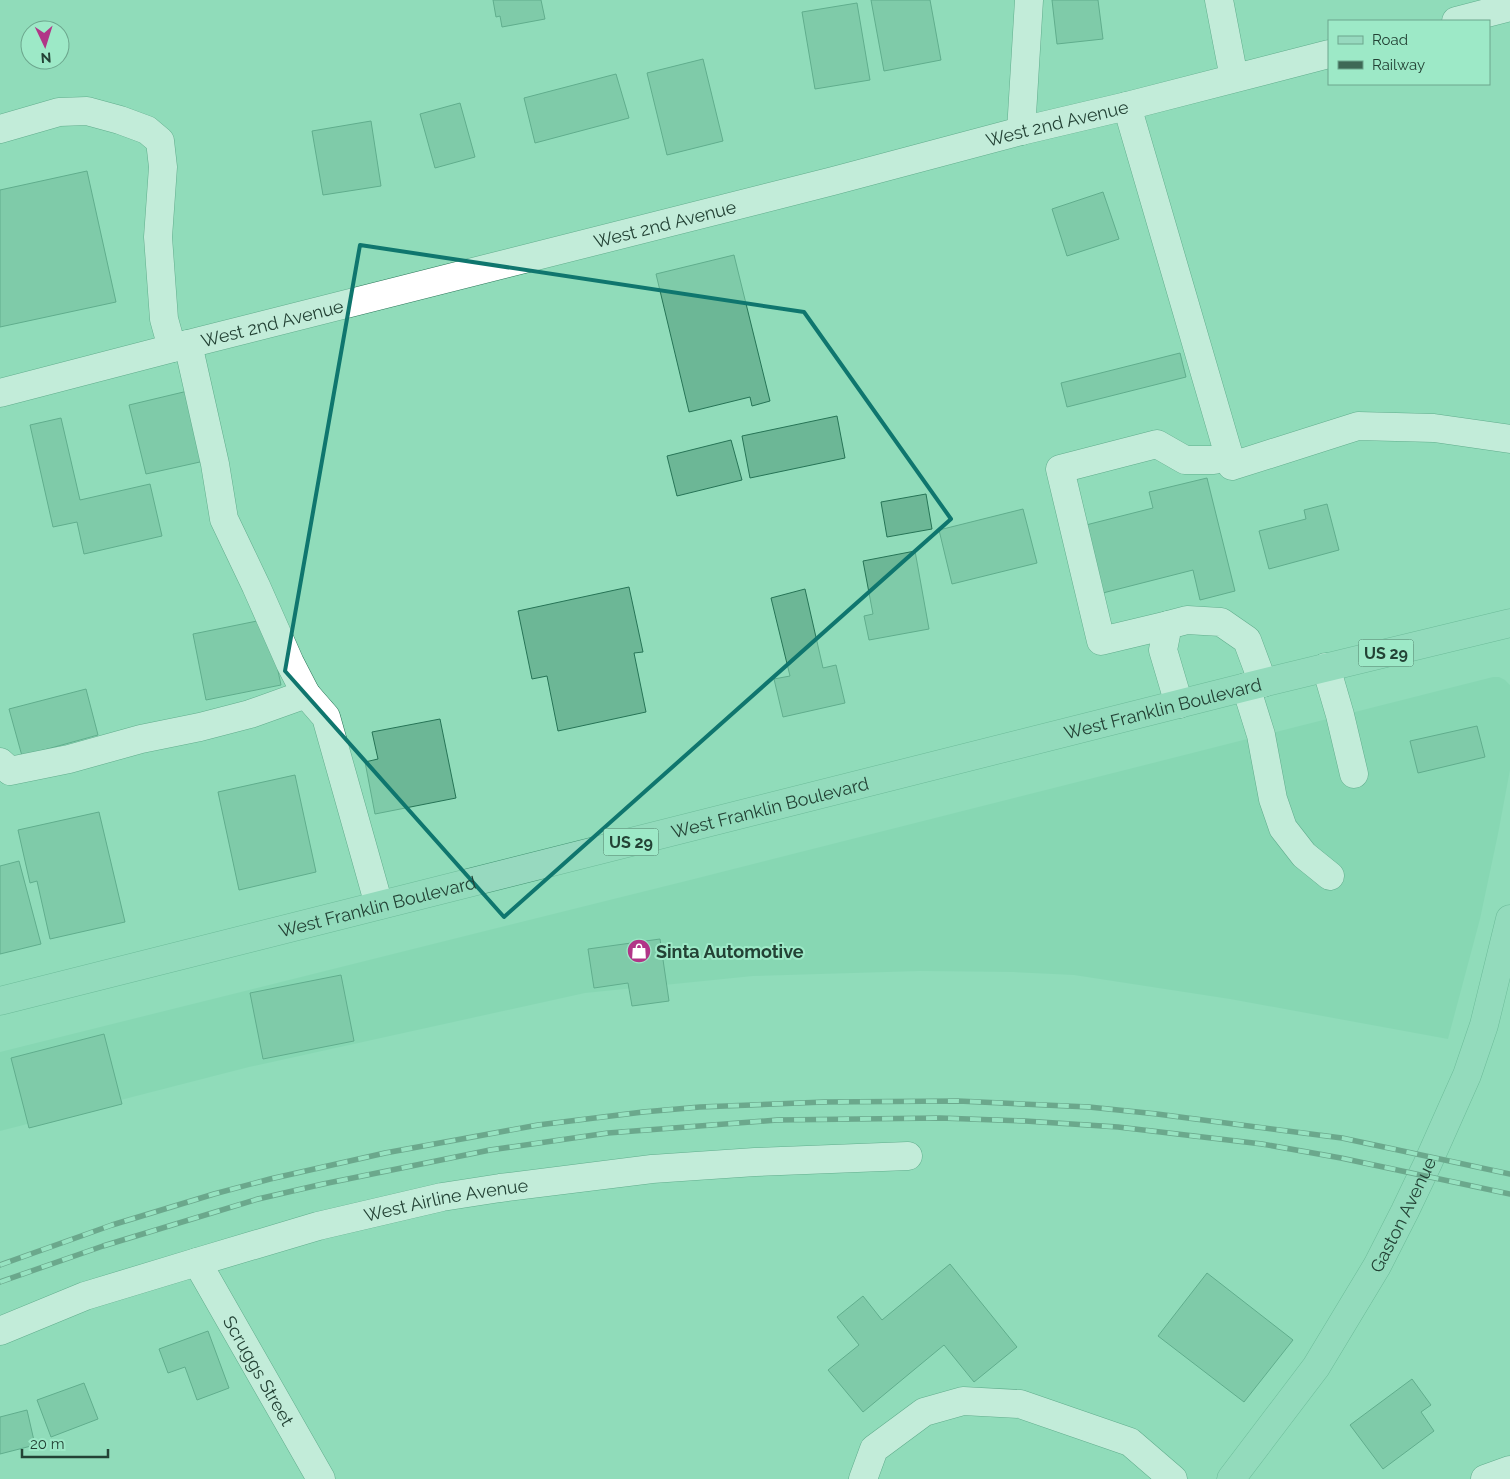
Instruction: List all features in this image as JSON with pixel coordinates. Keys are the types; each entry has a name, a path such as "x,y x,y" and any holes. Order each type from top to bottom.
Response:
{"main road":[{"name":"West Franklin Boulevard","path":"0,1001 1326,667 1510,624"},
{"name":"Gaston Avenue","path":"1231,1479 1316,1367 1376,1266 1427,1165 1467,1075 1484,1025 1510,919"}],"street":[{"path":"1021,131 1029,0"},
{"path":"1219,0 1234,78"},
{"path":"1460,20 1510,7"},
{"name":"West 2nd Avenue","path":"0,393 833,181 1021,131 1328,54"},
{"path":"1127,106 1232,466 1358,426 1434,428 1510,439"},
{"path":"0,128 59,112 87,111 147,130 160,141 162,167 158,237 164,319 180,346 215,464 224,519 290,663 306,694 326,718 379,905"},
{"path":"1229,456 1214,460 1185,460 1157,444 1060,469 1101,641 1187,620 1221,622 1247,640 1261,735 1274,800 1283,828 1304,855 1330,876"},
{"path":"1168,625 1163,650 1179,704"},
{"path":"1326,667 1354,774"},
{"path":"0,762 10,771 68,759 141,739 250,714 306,694"},
{"name":"West Airline Avenue","path":"0,1331 85,1296 197,1262 318,1226 442,1197 652,1169 755,1162 908,1156"},
{"name":"Scruggs Street","path":"197,1262 320,1479"},
{"path":"863,1479 874,1449 924,1412 963,1401 1020,1404 1130,1442 1173,1479"},
{"path":"1485,1479 1510,1470"}],"highlighted area":[{"path":"360,245 804,312 951,519 504,917 285,671"}],"shaded area":[{"path":"1499,677 1510,685 1510,770 1480,919 1448,1039 1230,999 1074,975 920,971 753,976 585,993 249,1067 0,1131 0,1052"}],"building":[{"path":"493,0 541,0 545,19 502,27 500,16 496,17"},
{"path":"871,0 930,0 941,60 884,71"},
{"path":"1052,0 1098,0 1103,39 1057,44"},
{"path":"857,3 870,80 815,89 802,12"},
{"path":"703,59 723,141 667,155 647,73"},
{"path":"616,74 629,118 535,143 524,98"},
{"path":"460,103 475,157 435,168 420,114"},
{"path":"371,121 381,186 323,195 312,131"},
{"path":"87,171 116,302 0,327 0,190"},
{"path":"1103,192 1119,239 1067,256 1052,209"},
{"path":"734,255 770,401 752,406 750,397 689,412 656,274"},
{"path":"1180,353 1186,377 1067,407 1061,383"},
{"path":"192,390 209,460 146,474 129,405"},
{"path":"837,416 845,458 750,478 742,436"},
{"path":"61,418 80,500 150,484 162,536 84,554 77,522 53,527 30,425"},
{"path":"731,440 742,480 677,496 667,456"},
{"path":"1207,478 1235,591 1200,600 1193,570 1095,595 1078,527 1153,508 1149,492"},
{"path":"926,494 932,529 887,537 881,502"},
{"path":"1327,504 1339,550 1269,569 1259,531 1306,519 1304,510"},
{"path":"1023,509 1037,563 952,584 939,530"},
{"path":"915,551 929,629 869,640 864,616 873,614 863,561"},
{"path":"629,587 643,652 634,653 646,712 558,731 547,676 532,679 518,611"},
{"path":"805,589 823,668 836,665 845,703 783,717 774,679 790,676 771,598"},
{"path":"267,619 281,685 206,700 193,634"},
{"path":"86,689 98,735 22,756 9,709"},
{"path":"440,719 456,798 375,814 365,762 378,759 372,732"},
{"path":"1477,726 1485,757 1418,773 1410,741"},
{"path":"295,775 316,872 239,890 218,792"},
{"path":"99,812 125,922 50,939 37,881 30,883 18,830"},
{"path":"19,861 41,944 0,954 0,866"},
{"path":"660,939 669,1001 632,1006 628,983 594,988 588,949"},
{"path":"341,975 354,1041 263,1059 250,993"},
{"path":"104,1034 122,1104 29,1128 11,1058"},
{"path":"950,1264 1017,1347 974,1382 944,1345 863,1412 828,1370 859,1345 837,1317 863,1296 882,1320"},
{"path":"1207,1273 1293,1340 1244,1402 1158,1336"},
{"path":"208,1331 229,1388 197,1400 185,1367 168,1373 159,1349"},
{"path":"1412,1379 1431,1405 1421,1412 1434,1431 1383,1469 1350,1425"},
{"path":"84,1383 98,1419 51,1437 37,1400"},
{"path":"27,1410 35,1445 0,1454 0,1417"}],"railway":[{"path":"0,1265 112,1225 214,1194 270,1179 385,1153 538,1125 700,1107 824,1102 958,1101 1089,1107 1342,1138 1510,1174"},
{"path":"0,1282 103,1246 258,1199 323,1184 490,1150 608,1133 777,1120 940,1118 1118,1127 1262,1144 1341,1158 1510,1194"}],"place":[{"name":"Sinta Automotive","path":"639,951"}]}
